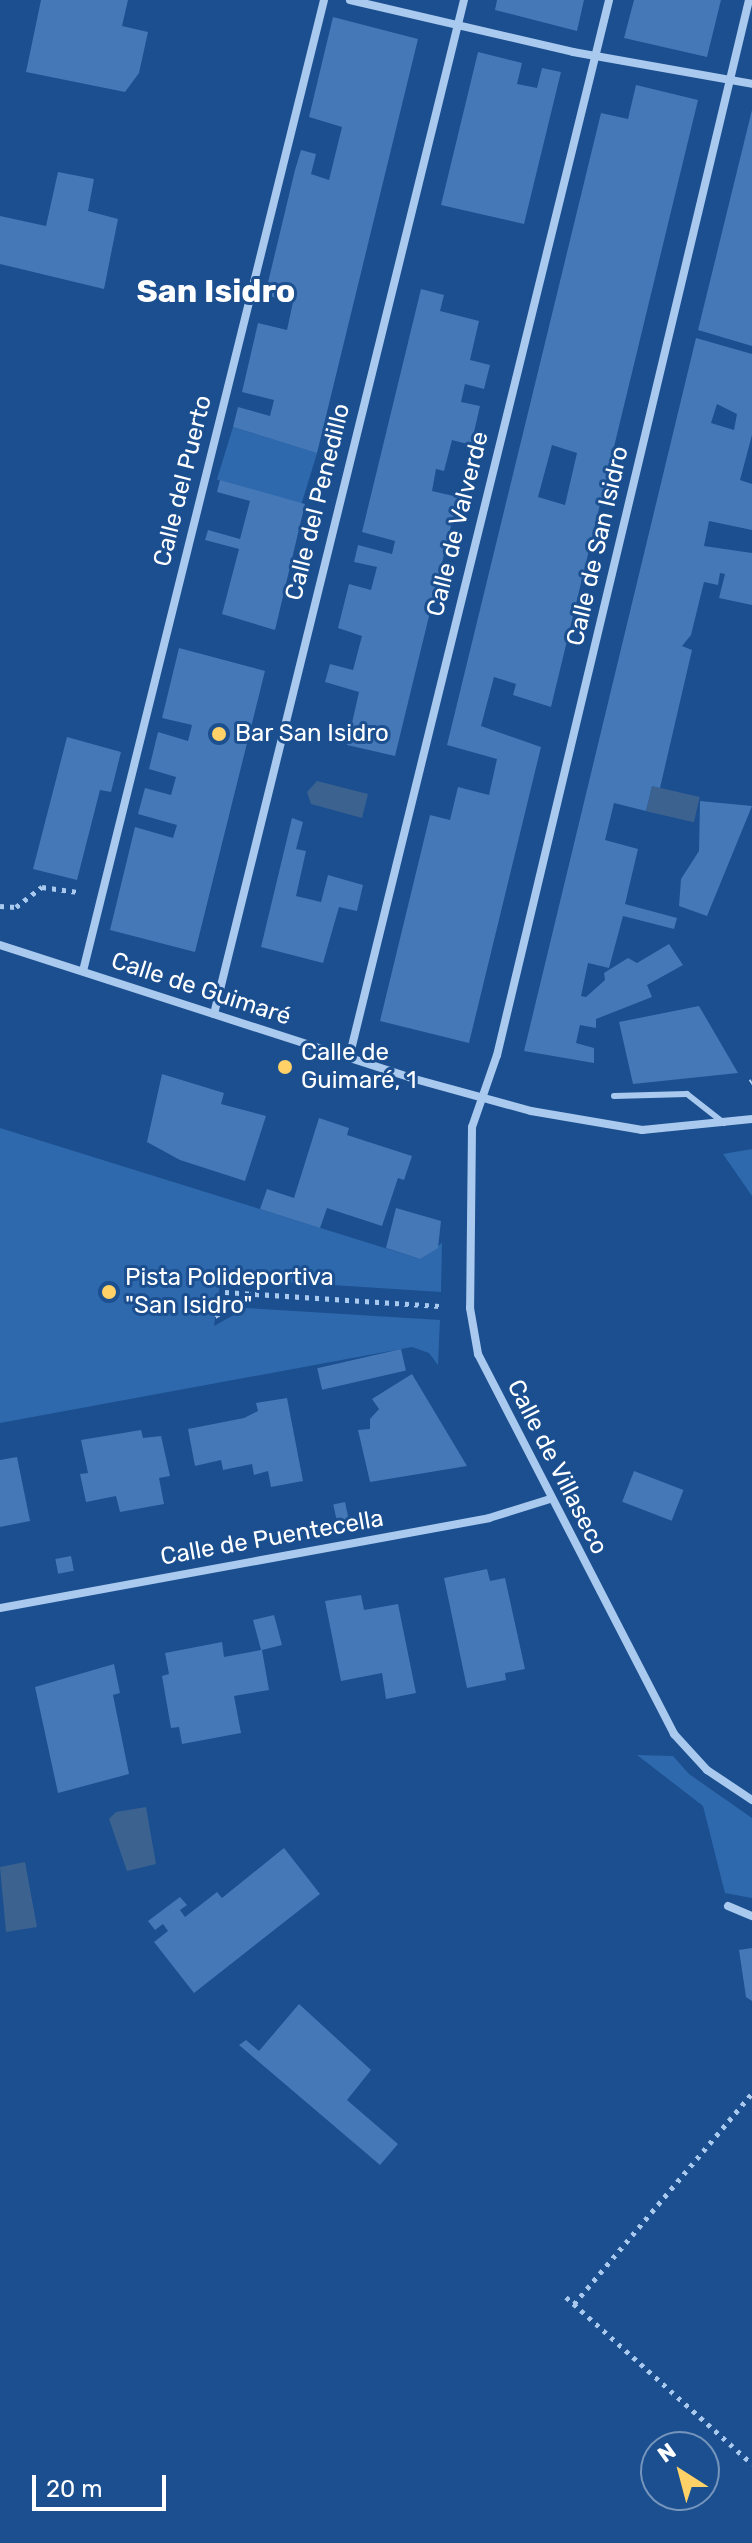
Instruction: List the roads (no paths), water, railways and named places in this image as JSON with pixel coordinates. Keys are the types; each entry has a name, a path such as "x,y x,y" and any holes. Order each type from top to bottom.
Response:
{"street":[{"name":"Calle del Puerto","path":"83,971 324,0"},
{"path":"350,0 596,55 752,84"},
{"name":"Calle del Penedillo","path":"214,1014 464,0"},
{"name":"Calle de Valverde","path":"349,1058 609,0"},
{"name":"Calle de San Isidro","path":"482,1099 749,0"},
{"name":"Calle de Guimaré","path":"0,945 482,1099 642,1130 752,1119"},
{"name":"Calle de Villaseco","path":"482,1099 471,1146 473,1339 550,1499 681,1744 707,1770 752,1800"},
{"name":"Calle de Puentecella","path":"0,1608 489,1518 550,1499"},
{"path":"728,1906 752,1916"}],"lane":[{"path":"614,1096 687,1094 724,1123"}],"place":[{"name":"Bar San Isidro","path":"219,734"},
{"name":"Calle de Guimaré, 1","path":"285,1067"},
{"name":"Pista Polideportiva \"San Isidro\"","path":"109,1292"}],"district":[{"name":"San Isidro","path":"216,291"}]}
